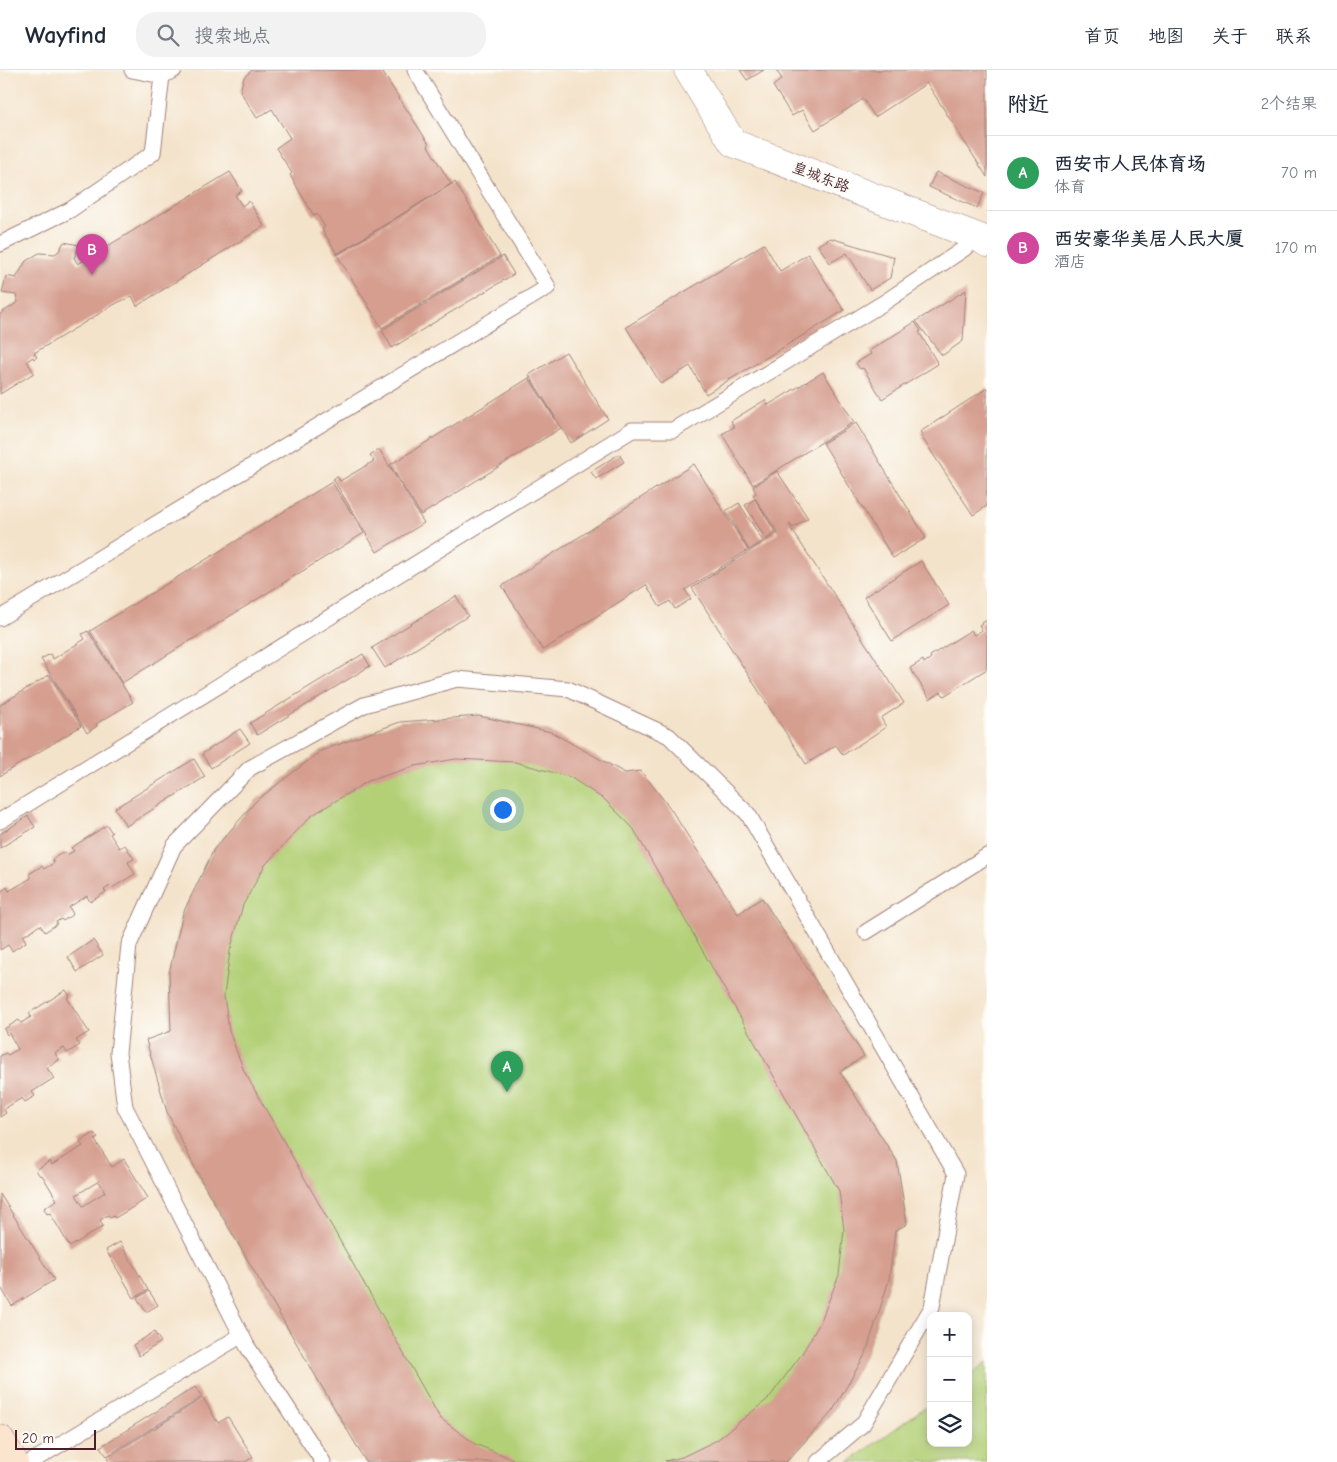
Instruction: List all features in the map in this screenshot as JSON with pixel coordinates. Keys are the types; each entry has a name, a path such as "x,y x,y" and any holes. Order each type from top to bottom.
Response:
{"street":[{"name":"皇城东路","path":"688,70 733,143 984,240"},
{"path":"0,1439 14,1462"}],"lane":[{"path":"0,244 70,210 153,153 168,73 132,70"},
{"path":"0,618 548,287 414,70"},
{"path":"0,821 632,430 673,430 984,240"},
{"path":"323,1462 242,1335 125,1107 118,1053 129,945 174,846 250,768 364,705 456,679 568,689 669,736 748,814 956,1174 932,1307 863,1424 818,1462"},
{"path":"866,932 987,856"},
{"path":"30,1462 242,1335"}],"green space":[{"path":"479,716 551,732 738,914 762,898 864,1056 840,1072 897,1161 907,1224 895,1231 889,1280 866,1353 832,1412 786,1462 366,1462 202,1182 167,1112 146,1040 171,1030 169,973 183,913 214,849 257,800 321,751 400,722"},
{"path":"987,1362 987,1462 849,1462 927,1406 927,1447 972,1447 972,1373"}],"building":[{"path":"252,70 381,70 429,144 428,146 451,184 337,254 322,229 325,227 317,214 314,216 290,175 292,173 276,148 290,138 272,109 257,118 240,91 244,77"},
{"path":"740,70 764,70 747,80"},
{"path":"776,70 987,70 987,177 927,83 875,117 863,99 815,130 802,110 792,116 773,86 782,79"},
{"path":"230,172 242,191 235,195 242,206 249,201 264,226 137,306 132,296 34,353 37,357 27,361 34,373 0,394 0,314 18,302 16,295 2,293 6,276 16,278 26,261 39,253 55,254 64,242 79,245 74,258 78,264"},
{"path":"936,172 984,193 977,208 929,187"},
{"path":"455,182 500,256 382,328 337,255"},
{"path":"830,238 894,257 890,278 870,290 847,253 830,263 818,245"},
{"path":"764,244 780,271 808,254 845,310 706,394 690,366 661,384 626,327"},
{"path":"503,256 514,274 392,348 382,330"},
{"path":"966,290 963,341 943,355 916,321"},
{"path":"915,322 938,364 882,399 863,368 860,369 856,363 871,354 869,351"},
{"path":"566,352 608,419 571,443 529,375"},
{"path":"823,372 854,422 753,485 722,434 734,427 731,421 765,400 768,405"},
{"path":"529,378 561,428 421,515 390,465"},
{"path":"987,388 987,506 973,515 920,432"},
{"path":"856,423 926,538 893,558 823,443"},
{"path":"379,449 424,523 377,552 333,479 337,476 340,481 374,461 370,455"},
{"path":"619,454 624,462 596,479 591,472"},
{"path":"694,464 748,550 685,590 691,599 675,609 670,601 660,607 646,585 543,650 502,586"},
{"path":"777,471 808,518 793,528 789,525 904,703 881,718 886,727 843,755 836,745 806,764 692,588 778,533 753,495 756,493 753,487"},
{"path":"332,482 364,533 122,683 90,631"},
{"path":"755,499 776,533 766,539 745,505"},
{"path":"739,503 763,541 749,550 726,511"},
{"path":"921,561 949,605 892,641 864,597"},
{"path":"456,596 468,616 385,668 372,648"},
{"path":"987,620 987,669 944,696 941,692 930,699 910,668 923,660 924,663 931,658 930,656 971,630 974,635 982,630 979,625"},
{"path":"88,631 133,702 96,724 97,726 87,733 41,659 50,654 53,659 85,639 82,634"},
{"path":"363,654 370,666 257,735 250,723"},
{"path":"49,675 81,726 0,776 0,705"},
{"path":"479,716 551,732 625,773 641,771 670,808 738,914 762,898 864,1056 840,1072 897,1161 907,1224 895,1231 889,1280 866,1353 832,1412 786,1462 665,1461 682,1457 717,1440 769,1398 801,1355 820,1323 839,1275 844,1230 839,1191 633,828 605,800 570,777 515,762 456,759 415,766 368,781 311,816 265,865 243,905 230,951 224,995 229,1031 244,1071 440,1418 475,1444 520,1462 366,1462 202,1182 167,1112 146,1040 171,1031 169,973 183,913 214,849 257,800 321,751 400,722"},
{"path":"240,729 250,743 211,768 202,754"},
{"path":"194,759 205,777 126,826 115,808"},
{"path":"28,816 35,827 0,848 0,834"},
{"path":"107,825 112,833 110,834 119,848 125,845 134,859 128,862 135,874 112,888 110,886 104,890 106,892 90,902 87,896 69,907 73,914 63,921 61,919 56,922 57,924 45,932 40,925 23,936 26,942 12,951 8,945 0,950 0,892 7,887 9,891 31,878 29,874 42,866 44,869 54,863 52,859 64,852 67,855 74,851 71,848"},
{"path":"93,940 103,955 77,972 68,957"},
{"path":"66,990 70,996 67,998 89,1032 76,1040 80,1045 67,1053 64,1048 55,1053 59,1060 47,1068 54,1078 32,1092 35,1096 25,1102 22,1098 4,1109 6,1113 0,1117 0,1056 6,1053 8,1055 18,1049 9,1033 7,1035 4,1029 19,1020 21,1023 31,1017 29,1013"},
{"path":"94,1133 98,1138 95,1140 112,1167 124,1159 148,1198 115,1218 114,1216 110,1218 108,1215 100,1220 103,1226 70,1247 50,1213 47,1214 44,1208 57,1200 42,1175 40,1176 36,1170 50,1161 52,1165 83,1146 80,1142","holes":["99,1181 105,1192 83,1206 76,1195"]},
{"path":"0,1194 54,1280 12,1306 0,1286"},
{"path":"120,1242 148,1290 134,1298 106,1250"},
{"path":"149,1291 158,1305 146,1312 137,1298"},
{"path":"154,1332 161,1342 139,1356 133,1345"},
{"path":"195,1387 202,1397 107,1456 100,1447"},
{"path":"203,1398 218,1423 228,1417 253,1457 245,1462 109,1462 107,1458"}],"place":[{"name":"西安豪华美居人民大厦","path":"92,275"},
{"name":"西安市人民体育场","path":"507,1092"}]}
